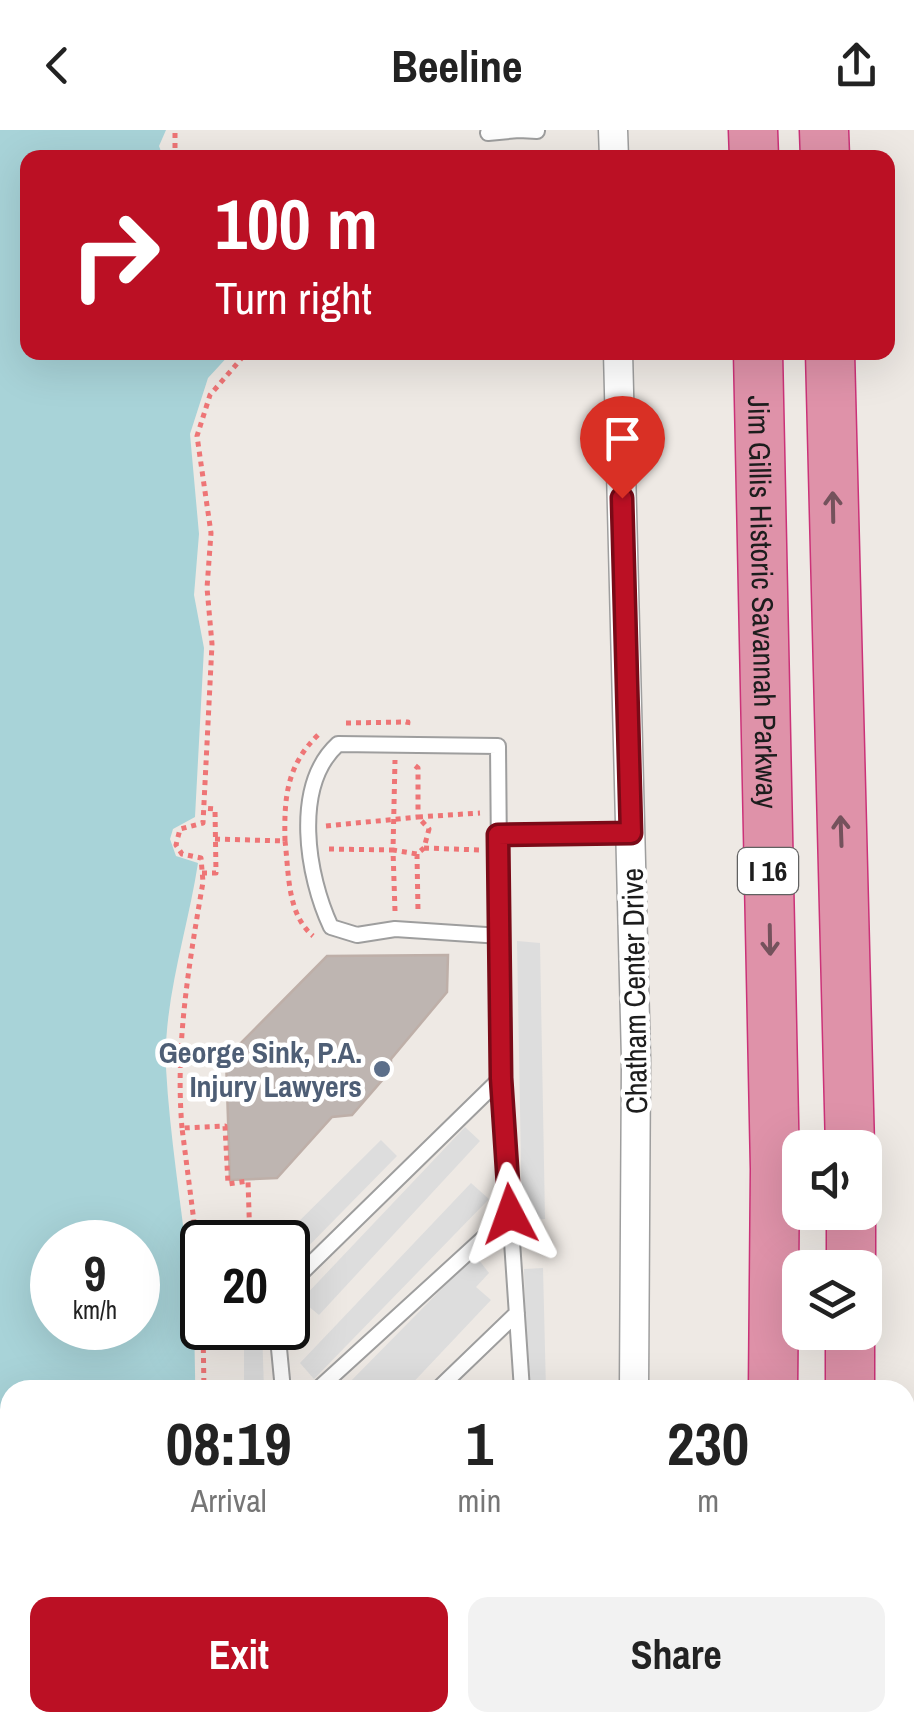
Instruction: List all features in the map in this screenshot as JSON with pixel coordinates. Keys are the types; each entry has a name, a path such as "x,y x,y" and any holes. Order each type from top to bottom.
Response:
{"highway":[{"name":"Jim Gillis Historic Savannah Parkway","path":"758,360 775,1149 774,1380"},
{"name":"I 16","path":"830,360 850,1130"},
{"path":"850,1350 850,1380"}],"street":[{"name":"Chatham Center Drive","path":"618,360 636,1059 634,1380"}],"lane":[{"path":"488,132 537,131"},
{"path":"501,936 395,930 357,935 331,927 319,902 309,802 323,758 338,744 498,746 501,936 501,1078 521,1380"},
{"path":"498,843 631,833"},
{"path":"310,1265 501,1078"},
{"path":"327,1380 510,1214"},
{"path":"447,1380 517,1313"},
{"path":"279,1350 281,1380"}],"path":[{"path":"194,1220 178,1078 202,873 200,858 182,854 176,845 180,829 202,823 204,808 212,644 207,588 211,533 197,436 210,395 240,360"},
{"path":"338,726 355,720 408,722 401,745 392,820 395,930"},
{"path":"396,721 408,760 418,768 418,817 428,830 424,848"},
{"path":"320,732 302,750 285,789 285,841 297,915 302,926 324,946"},
{"path":"202,873 216,873 215,809 204,808"},
{"path":"285,826 498,812"},
{"path":"215,839 285,841"},
{"path":"417,854 424,848 498,843"},
{"path":"286,852 312,848 417,854"},
{"path":"417,854 418,932"},
{"path":"182,1128 225,1126 228,1184 248,1182 249,1220"},
{"path":"203,1350 204,1380"}],"shaded area":[{"path":"517,941 540,943 545,1219 522,1220"},
{"path":"465,1127 480,1141 319,1315 310,1308 310,1291"},
{"path":"381,1140 397,1156 310,1245 310,1220 300,1220"},
{"path":"471,1183 489,1199 314,1379 300,1363"},
{"path":"475,1255 489,1273 476,1287 491,1300 415,1380 352,1380"},
{"path":"543,1268 546,1380 527,1380 524,1269"},
{"path":"244,1350 263,1350 264,1380 244,1380"}],"water":[{"path":"0,130 166,130 160,150 20,150 20,360 225,360 208,378 190,434 199,534 194,595 204,648 195,817 173,829 170,839 176,856 198,863 168,1017 169,1108 182,1220 180,1350 195,1350 195,1380 0,1380"}],"building":[{"path":"448,955 447,992 391,1059 391,1070 352,1115 332,1117 277,1178 230,1180 226,1058 327,956"}],"place":[{"name":"George Sink, P.A. Injury Lawyers","path":"382,1069"}],"route":[{"path":"510,1214 501,1078 498,835 631,833 622,498"}]}
